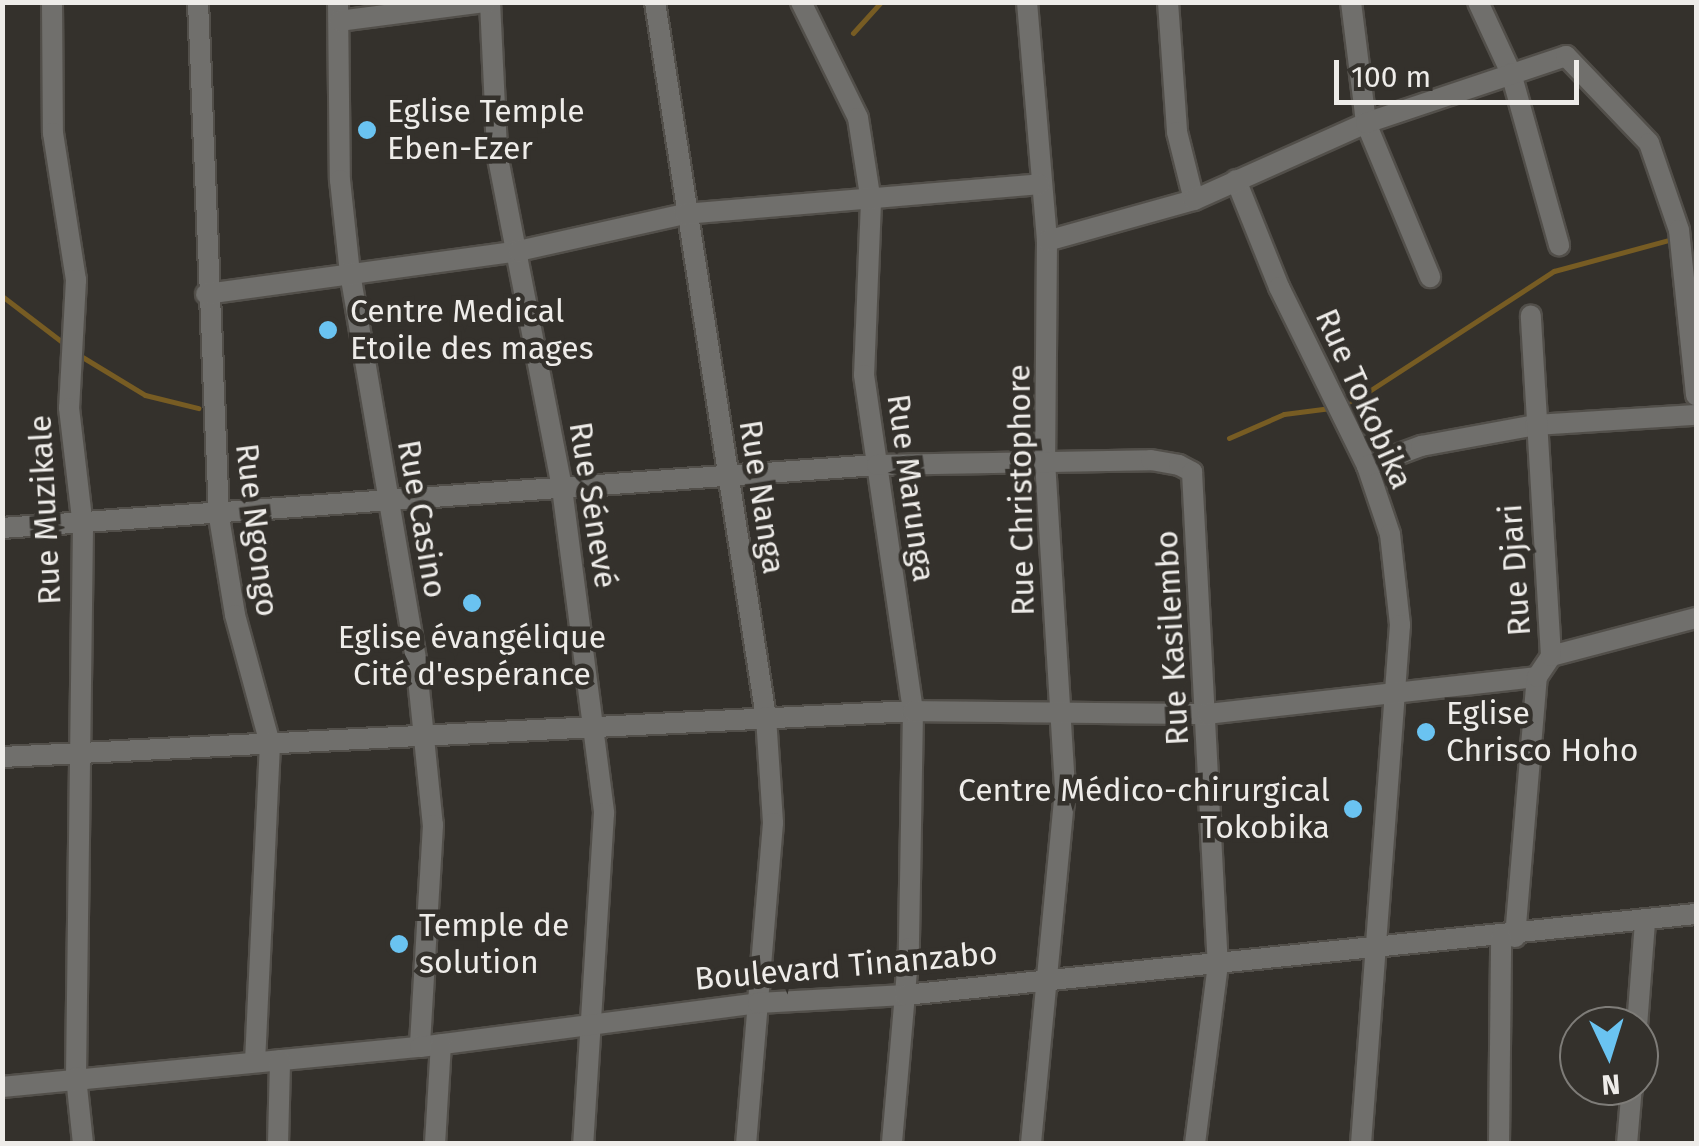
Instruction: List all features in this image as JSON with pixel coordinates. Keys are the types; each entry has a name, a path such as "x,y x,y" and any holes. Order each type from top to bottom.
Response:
{"street":[{"name":"Rue Muzikale","path":"52,2 53,133 76,280 70,408 83,527 77,754 76,1077 83,1144"},
{"name":"Rue Ngongo","path":"198,2 206,294 219,517 235,616 270,744 255,1062"},
{"path":"339,12 488,2"},
{"name":"Rue Sénevé","path":"488,2 497,153 562,488 604,813 583,1144"},
{"name":"Rue Nanga","path":"655,2 766,717 773,823 746,1144"},
{"name":"Rue Marunga","path":"801,2 858,118 871,202 864,375 913,711 905,995 892,1144"},
{"name":"Rue Christophore","path":"1027,2 1040,184 1048,240 1045,461 1057,708 1066,790 1051,977 1031,1144"},
{"path":"1168,2 1178,132 1194,200"},
{"path":"1351,2 1366,123 1430,277"},
{"path":"1478,2 1511,73 1558,244"},
{"name":"Rue Casino","path":"339,12 340,180 350,273 426,733 434,825 430,1045 435,1144"},
{"path":"1048,240 1194,200 1366,123 1566,56 1649,143 1680,236 1696,395"},
{"name":"Rue Tokobika","path":"1236,180 1279,286 1367,466 1390,534 1400,625 1372,950 1361,1144"},
{"path":"206,294 518,251 685,214 871,202 1040,184"},
{"name":"Rue Djari","path":"1500,1144 1508,937 1537,677 1550,656 1531,316"},
{"path":"1367,466 1421,446 1535,425 1696,415"},
{"name":"Rue Kasilembo","path":"1045,461 1151,460 1192,472 1218,964 1195,1144"},
{"path":"2,528 83,527 388,500 877,465 1045,461"},
{"path":"1550,656 1696,618"},
{"path":"2,757 594,724 913,711 1057,708 1207,714 1537,677"},
{"name":"Boulevard Tinanzabo","path":"2,1087 430,1045 593,1020 758,1002 905,995 1051,977 1508,937 1696,914"},
{"path":"1639,1006 1645,922"},
{"path":"278,1144 280,1060"},
{"path":"1628,1144 1631,1106"}],"waterway":[{"path":"853,33 881,2"},
{"path":"1346,406 1554,271 1676,238"},
{"path":"2,296 66,345"},
{"path":"79,355 145,395 198,408"},
{"path":"1229,438 1284,414 1331,408"}],"place":[{"name":"Eglise Temple Eben-Ezer","path":"367,130"},
{"name":"Centre Medical Etoile des mages","path":"328,330"},
{"name":"Eglise évangélique Cité d'espérance","path":"472,603"},
{"name":"Eglise Chrisco Hoho","path":"1426,732"},
{"name":"Centre Médico-chirurgical Tokobika","path":"1353,809"},
{"name":"Temple de solution","path":"399,944"}]}
